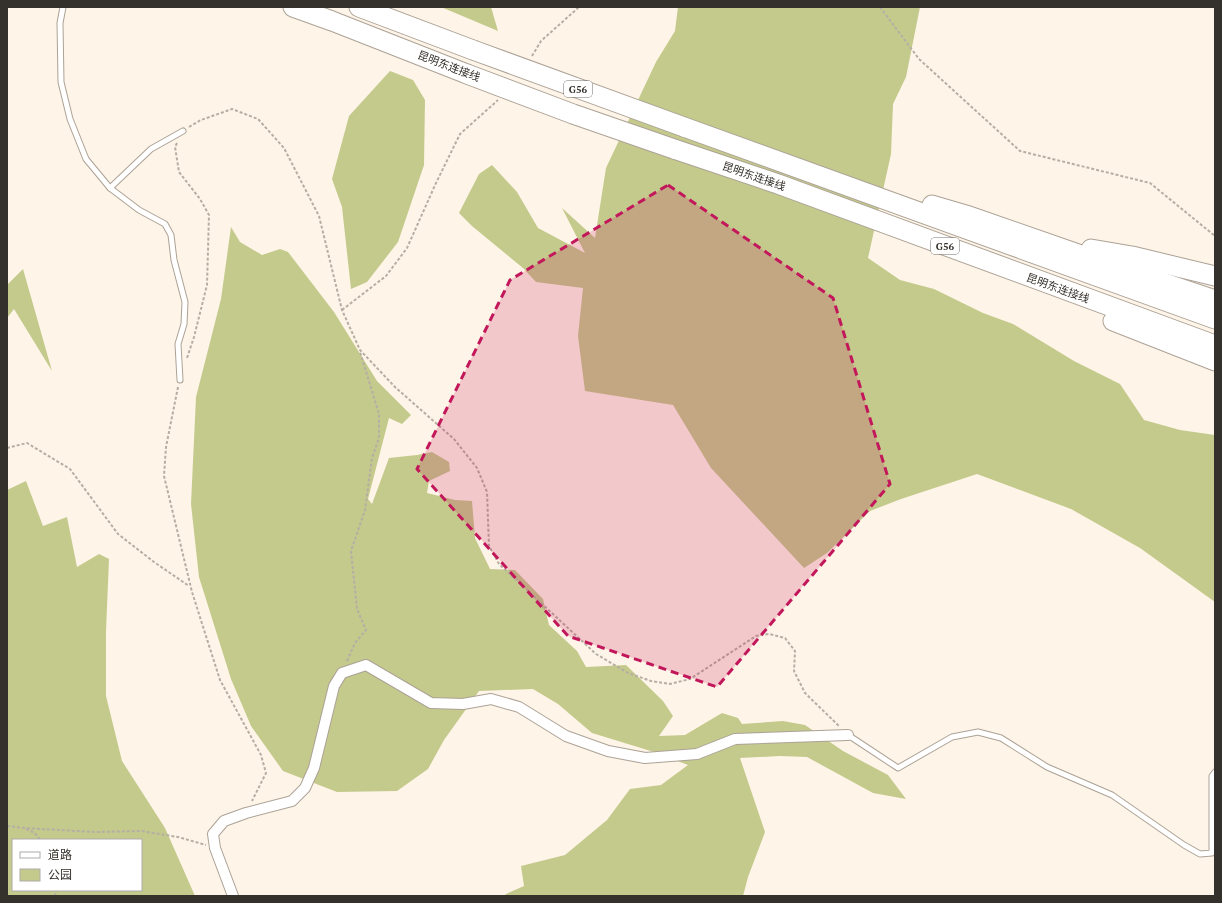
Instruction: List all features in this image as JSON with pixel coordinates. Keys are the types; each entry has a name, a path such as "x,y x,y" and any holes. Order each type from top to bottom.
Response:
{"highway":[{"name":"昆明东连接线","path":"292,7 332,21 572,114 778,184 1215,345"},
{"name":"昆明东连接线","path":"359,7 684,127 1215,319"},
{"path":"781,162 839,181 940,207 1215,300"},
{"path":"858,214 912,237 973,266 1215,361"},
{"path":"1028,237 1051,243 1132,256 1215,276"}],"street":[{"path":"233,896 215,848 213,834 224,821 246,813 292,801 305,788 314,768 334,686 342,673 366,665 431,703 463,704 491,699 519,707 566,736 608,751 645,758 697,754 735,739 848,735"}],"lane":[{"path":"63,7 60,23 61,82 70,119 86,159 110,188 139,210 165,224 171,235 174,260 185,302 184,324 178,344 180,380"},
{"path":"110,188 151,149 183,131"},
{"path":"848,735 898,768 952,737 978,732 1001,738 1047,767 1112,795 1184,845 1200,854 1212,853 1212,776 1215,772"}],"path":[{"path":"529,61 541,41 579,7"},
{"path":"880,7 919,59 1020,151 1120,177 1150,183 1215,236"},
{"path":"342,310 391,271 407,248 460,134 500,98"},
{"path":"187,358 194,337 207,285 209,215 200,199 179,172 175,147 183,131 201,120 232,109 258,119 284,148 319,216 342,310 360,350 379,414 379,438 372,458 365,510 351,550 357,609 366,630 355,643 342,673"},
{"path":"360,350 395,387 454,439 477,468 487,492 489,546 499,564 596,654 628,673 651,681 670,684 690,679 756,636 769,634 785,638 795,651 794,671 806,693 848,735"},
{"path":"180,380 166,447 164,476 190,587 220,680 261,755 266,773 246,813"},
{"path":"7,448 27,444 70,469 118,534 154,562 190,587"},
{"path":"7,826 94,832 141,831 178,837 215,848"},
{"path":"24,828 35,833 39,839"}],"highlighted area":[{"path":"668,185 833,298 890,484 717,687 568,636 417,469 510,280"}],"green space":[{"path":"441,7 491,7 498,31"},
{"path":"678,7 920,7 906,77 893,104 891,154 868,258 900,280 934,289 983,313 1013,324 1074,361 1120,384 1144,420 1180,430 1215,435 1215,602 1140,548 1071,509 977,474 901,499 870,511 827,553 804,568 711,468 673,405 585,391 578,336 583,288 536,282 523,268 472,226 459,213 479,174 492,165 517,192 538,228 585,253 562,208 595,238 606,168 656,62 675,31"},
{"path":"390,71 413,80 425,100 424,165 398,242 367,282 351,289 342,207 332,179 349,116"},
{"path":"231,227 240,242 262,255 280,249 288,252 334,312 377,381 411,415 402,424 389,418 368,499 372,504 389,458 432,452 449,462 450,471 429,481 427,493 455,500 472,501 475,538 490,569 515,570 543,599 549,625 577,651 586,667 626,665 663,701 673,716 659,736 685,735 722,713 738,718 742,724 783,721 805,725 843,751 888,775 906,799 873,793 807,757 780,756 740,758 765,832 748,877 743,896 504,896 524,886 521,866 565,855 607,820 630,789 661,785 688,765 654,752 592,733 558,704 533,689 479,691 444,740 428,769 397,791 337,792 283,771 251,726 231,679 199,577 191,504 196,397 221,299"},
{"path":"23,269 52,371 14,309 7,318 7,285"},
{"path":"26,481 43,526 67,517 77,567 99,554 109,559 106,631 106,696 122,761 165,828 195,896 7,896 7,490"}]}
